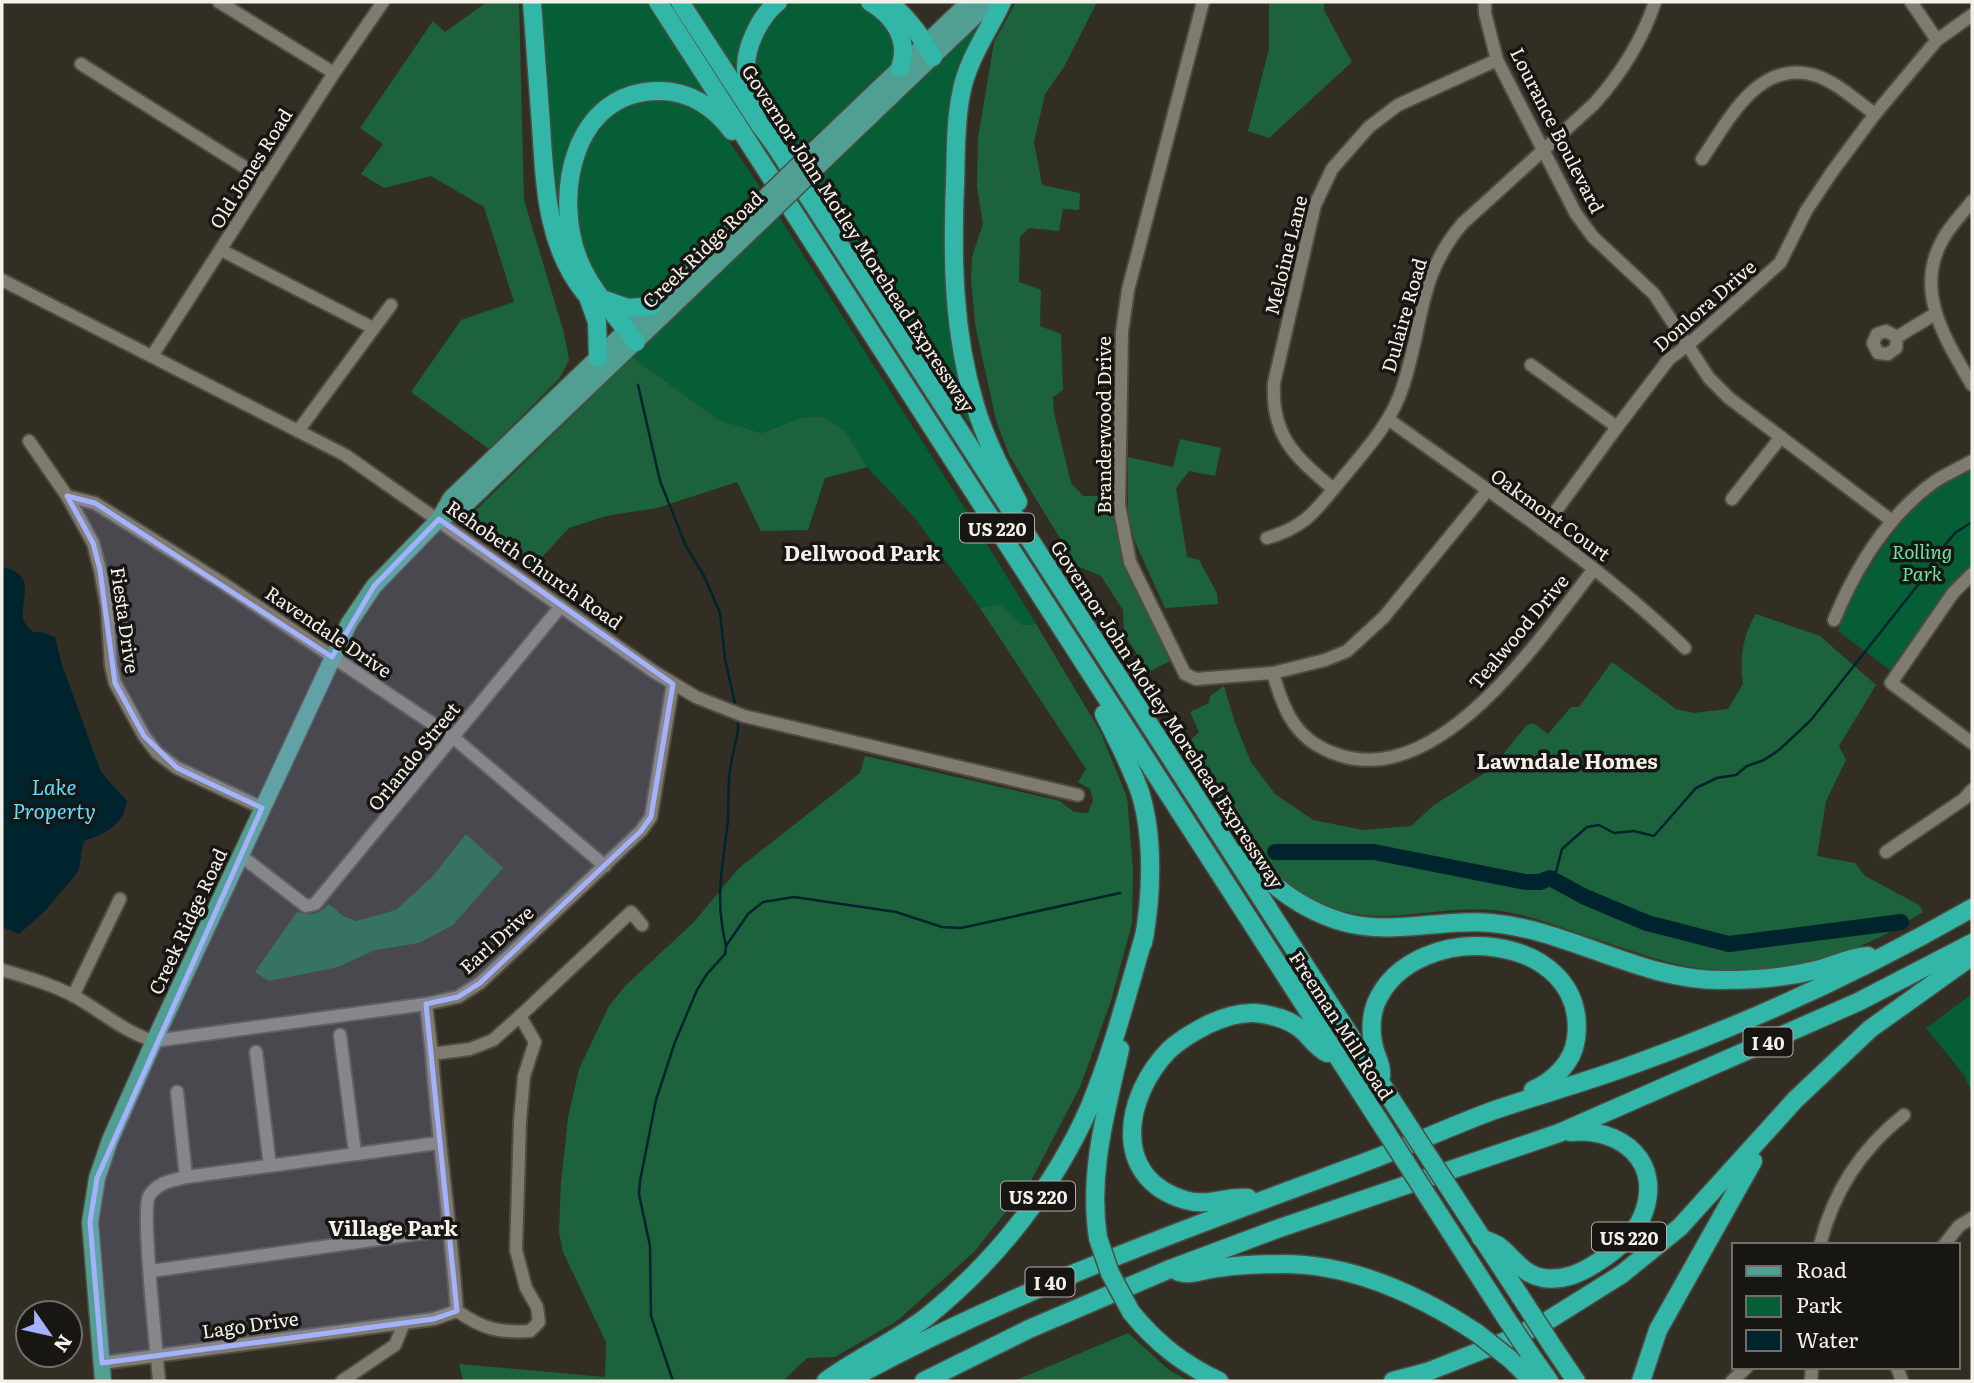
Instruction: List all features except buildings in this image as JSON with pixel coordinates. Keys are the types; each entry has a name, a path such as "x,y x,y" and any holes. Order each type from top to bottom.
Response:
{"highway":[{"path":"532,2 547,199 555,239 566,265 628,339"},
{"name":"Governor John Motley Morehead Expressway","path":"658,2 1100,690"},
{"name":"Governor John Motley Morehead Expressway","path":"680,2 1481,1238"},
{"path":"775,145 752,92 746,69 748,53 756,32 764,16 778,2"},
{"path":"870,2 898,26 903,50 900,68"},
{"path":"889,2 906,16 929,50"},
{"path":"1002,2 981,41 961,93 953,237 955,298 963,355 975,406 996,459 1022,511 1022,526"},
{"path":"597,358 595,298 592,286 579,262 567,209 568,182 575,155 588,129 603,111 621,98 649,91 675,91 709,107 724,121 747,152 760,162"},
{"path":"595,298 628,308 652,306"},
{"name":"US 220","path":"826,1381 897,1338 936,1308 991,1255 1043,1189 1090,1104 1119,1023 1145,933 1150,876 1141,796 1102,709 1100,690"},
{"name":"Freeman Mill Road","path":"1100,690 1549,1381"},
{"path":"1226,843 1244,853 1270,882 1291,898 1328,917 1364,926 1388,928 1490,922 1555,937 1635,964 1680,975 1718,980 1791,975 1857,956 1885,955"},
{"name":"I 40","path":"847,1381 916,1343 1024,1293 1360,1165 1490,1112 1633,1065 1722,1030 1805,995 1972,908"},
{"path":"1145,933 1097,1153 1094,1193 1098,1238 1110,1273 1143,1328 1173,1355 1219,1381"},
{"name":"I 40","path":"924,1381 1029,1329 1170,1269 1277,1229 1559,1133 1858,1002 1972,943"},
{"path":"1380,1083 1382,1067 1371,1029 1373,1013 1376,1003 1397,974 1420,959 1460,946 1487,945 1515,952 1554,973 1572,996 1576,1018 1575,1043 1566,1065 1555,1076 1538,1088 1497,1106 1490,1112"},
{"path":"1393,1381 1427,1372 1503,1342 1547,1321 1622,1274 1680,1227 1795,1100 1870,1029 1972,956"},
{"path":"1261,1201 1244,1197 1215,1203 1198,1203 1175,1196 1155,1183 1137,1162 1131,1141 1137,1101 1142,1089 1172,1047 1200,1029 1239,1014 1252,1013 1283,1019 1297,1026 1323,1051 1338,1058"},
{"path":"1641,1381 1658,1329 1749,1166 1811,1086"},
{"name":"US 220","path":"1481,1238 1500,1247 1524,1271 1535,1276 1556,1279 1570,1277 1606,1258 1630,1236 1642,1217 1647,1199 1648,1185 1641,1161 1622,1141 1601,1132 1589,1130 1559,1133"},
{"path":"1481,1238 1576,1381"},
{"path":"1170,1269 1183,1274 1219,1268 1285,1264 1326,1269 1375,1282 1435,1307 1478,1333 1533,1381"}],"main road":[{"name":"Creek Ridge Road","path":"821,154 900,68 929,50 969,2"},
{"name":"Creek Ridge Road","path":"439,519 463,508 628,339 760,212 929,50 990,2"},
{"name":"Creek Ridge Road","path":"103,1381 90,1222 97,1178 110,1140 154,1041 349,622 374,586 439,519 451,498 597,358 628,339 652,306 760,212"}],"street":[{"path":"219,2 334,72"},
{"name":"Old Jones Road","path":"152,356 334,72 383,2"},
{"name":"Branderwood Drive","path":"1203,2 1128,290 1122,340 1119,505 1130,562 1185,674 1196,679 1273,673 1325,660 1347,651 1384,617 1487,491"},
{"name":"Lourance Boulevard","path":"1485,2 1485,13 1497,60 1576,214 1593,237 1654,294 1709,378 1728,398 1892,521"},
{"name":"Dulaire Road","path":"1267,538 1296,528 1313,513 1388,419 1402,387 1425,291 1439,256 1463,223 1594,104 1618,75 1640,39 1655,2"},
{"path":"1911,2 1937,40"},
{"name":"Donlora Drive","path":"1542,530 1669,359 1780,264 1806,211 1875,114 1937,40 1972,15"},
{"name":"Meloine Lane","path":"1334,489 1290,448 1279,429 1273,394 1285,332 1320,192 1343,154 1390,110 1497,60"},
{"path":"80,65 265,180"},
{"path":"1702,159 1758,85 1777,76 1811,74 1830,82 1875,114"},
{"path":"1972,201 1943,239 1935,258 1930,288 1935,314 1972,385"},
{"path":"221,250 373,328"},
{"name":"Rehobeth Church Road","path":"2,281 345,455 673,684 721,708 744,716 1078,795"},
{"path":"298,431 391,305"},
{"path":"1897,337 1935,314"},
{"path":"1531,365 1616,427"},
{"name":"Oakmont Court","path":"1388,419 1594,569 1644,609 1685,648"},
{"path":"1732,499 1781,437"},
{"path":"29,441 67,496"},
{"path":"1834,620 1848,587 1866,556 1892,521 1935,481 1972,461"},
{"name":"Ravendale Drive","path":"67,496 95,503 224,584 454,738 605,866"},
{"name":"Fiesta Drive","path":"67,496 93,543 100,570 107,608 114,683 144,736 157,753 177,768 262,808"},
{"name":"Tealwood Drive","path":"1273,673 1289,718 1304,736 1324,751 1363,760 1409,751 1456,725 1496,691 1594,569"},
{"path":"1972,574 1953,593 1891,683 1972,743"},
{"name":"Orlando Street","path":"240,855 306,906 315,904 561,606"},
{"name":"Earl Drive","path":"154,1041 426,1004 458,997 480,983 605,866 641,831 651,817 673,684"},
{"path":"1886,852 1964,799 1972,790"},
{"path":"73,996 120,900"},
{"path":"432,1054 470,1049 494,1040 631,912 642,925"},
{"path":"2,970 34,979 73,996 134,1035 154,1041"},
{"path":"426,1004 439,1143 451,1229 457,1311 479,1326 496,1331 530,1331 539,1322 537,1307 526,1288 516,1250 524,1076 535,1042 520,1016"},
{"path":"340,1035 355,1153"},
{"path":"256,1052 270,1166"},
{"path":"177,1092 186,1177"},
{"path":"1820,1243 1827,1215 1857,1162 1881,1133 1904,1115"},
{"path":"159,1381 148,1258 147,1200 162,1182 439,1143"},
{"path":"1946,1243 1959,1226 1972,1218"},
{"path":"151,1271 451,1229"},
{"name":"Lago Drive","path":"102,1363 434,1319 457,1311"},
{"path":"342,1381 395,1345 404,1323"},
{"path":"1731,1381 1745,1369"}],"highlighted area":[{"path":"67,496 95,503 332,657 374,586 439,519 673,684 651,817 641,831 480,983 458,997 426,1004 457,1311 434,1319 102,1363 90,1222 97,1178 262,808 177,768 144,736 115,683 100,570 93,543"}],"green space":[{"path":"487,2 519,2 524,200 564,333 569,360 559,379 489,449 411,392 461,320 514,302 484,207 431,176 384,188 361,174 383,144 360,128 433,21 445,32"},
{"path":"538,2 647,2 710,99 676,86 591,114 565,232 552,203"},
{"path":"690,2 768,2 747,32 738,69 722,51"},
{"path":"788,2 857,2 868,7 885,22 895,40 893,61 886,72 795,153 761,100 753,79 755,40 782,5"},
{"path":"1016,2 1097,2 1064,67 1045,94 1034,142 1042,185 1080,193 1079,210 1063,209 1059,231 1029,228 1020,237 1019,282 1041,290 1040,326 1061,334 1063,390 1053,397 1054,413 1071,483 1083,496 1115,496 1130,575 1170,661 1149,672 1124,634 1123,610 1101,576 1077,566 1009,455 996,420 975,324 972,257 983,224 977,187 978,138 994,42"},
{"path":"1269,2 1324,2 1324,10 1352,62 1269,138 1248,131 1269,49"},
{"path":"977,24 980,27 969,48 949,265 974,419 968,422 814,184"},
{"path":"662,96 698,108 724,134 760,187 651,295 633,301 617,299 605,291 594,278 587,261 578,225 575,182 590,139 611,113 624,104"},
{"path":"779,217 1036,624 1022,625 1000,605 980,608 915,518 867,467 846,432 823,416 801,418 761,433 719,420 632,357"},
{"path":"632,357 719,420 761,433 801,418 823,416 846,432 867,467 825,478 808,530 761,531 737,482 657,508 606,516 569,528 530,570 474,530 471,520 474,512"},
{"path":"1180,439 1221,448 1215,476 1189,471 1176,488 1187,557 1199,560 1217,593 1218,604 1165,608 1135,542 1128,513 1128,457 1173,467"},
{"name":"Rolling Park","path":"1972,468 1972,567 1960,577 1890,670 1838,631 1850,597 1884,545 1914,506 1934,489"},
{"path":"1000,604 1022,625 1036,624 1100,731 1127,797 1133,870 1132,923 1111,1001 1080,1087 1032,1179 974,1252 897,1321 835,1357 807,1358 783,1381 463,1381 459,1364 605,1377 606,1342 563,1252 559,1232 568,1118 579,1069 609,1006 625,986 694,922 739,868 860,773 865,756 1060,801 1074,812 1088,813 1093,800 1090,789 1078,782 1086,769 980,608"},
{"path":"1756,614 1820,636 1876,685 1839,746 1846,760 1826,801 1817,856 1855,863 1865,876 1919,905 1923,912 1858,947 1806,963 1751,970 1697,968 1654,958 1536,919 1493,910 1447,910 1383,916 1339,910 1294,888 1257,853 1185,745 1199,732 1190,712 1209,703 1210,696 1224,686 1251,762 1275,794 1313,820 1363,830 1411,826 1434,805 1491,769 1526,726 1533,723 1548,734 1571,707 1579,707 1612,662 1676,709 1693,713 1728,709 1743,684 1743,648"},
{"path":"466,834 503,868 453,925 419,943 375,950 338,967 269,981 255,972 297,912 314,914 329,904 343,916 356,921 396,910 433,876"},
{"path":"1972,994 1972,1094 1965,1076 1926,1028"},
{"path":"1128,1333 1169,1370 1189,1381 1014,1381"}],"water":[{"name":"Lake Property","path":"2,567 13,570 23,580 23,618 26,624 33,632 55,637 62,665 101,772 127,801 125,810 112,828 84,841 77,873 45,911 19,934 2,927"}],"waterway":[{"path":"638,385 660,481 686,546 704,576 720,613 725,659 736,708"},
{"path":"1550,878 1556,872 1562,849 1587,827 1599,825 1614,833 1634,831 1654,836 1696,788 1717,778 1736,775 1747,766 1764,760 1779,750 1811,720 1925,576 1939,552 1955,533 1972,522"},
{"path":"726,946 720,897 729,778 738,717"},
{"path":"1275,852 1374,852 1525,882 1540,882 1550,878 1585,897 1647,923 1729,944 1901,922"},
{"path":"673,1381 651,1316 650,1246 639,1194 640,1181 656,1100 675,1042 697,990 725,954 726,946 748,914 763,902 794,897 896,912 942,927 961,928 1120,893"}],"district":[{"name":"Dellwood Park","path":"862,551"},
{"name":"Lawndale Homes","path":"1567,759"},
{"name":"Village Park","path":"393,1226"}]}
